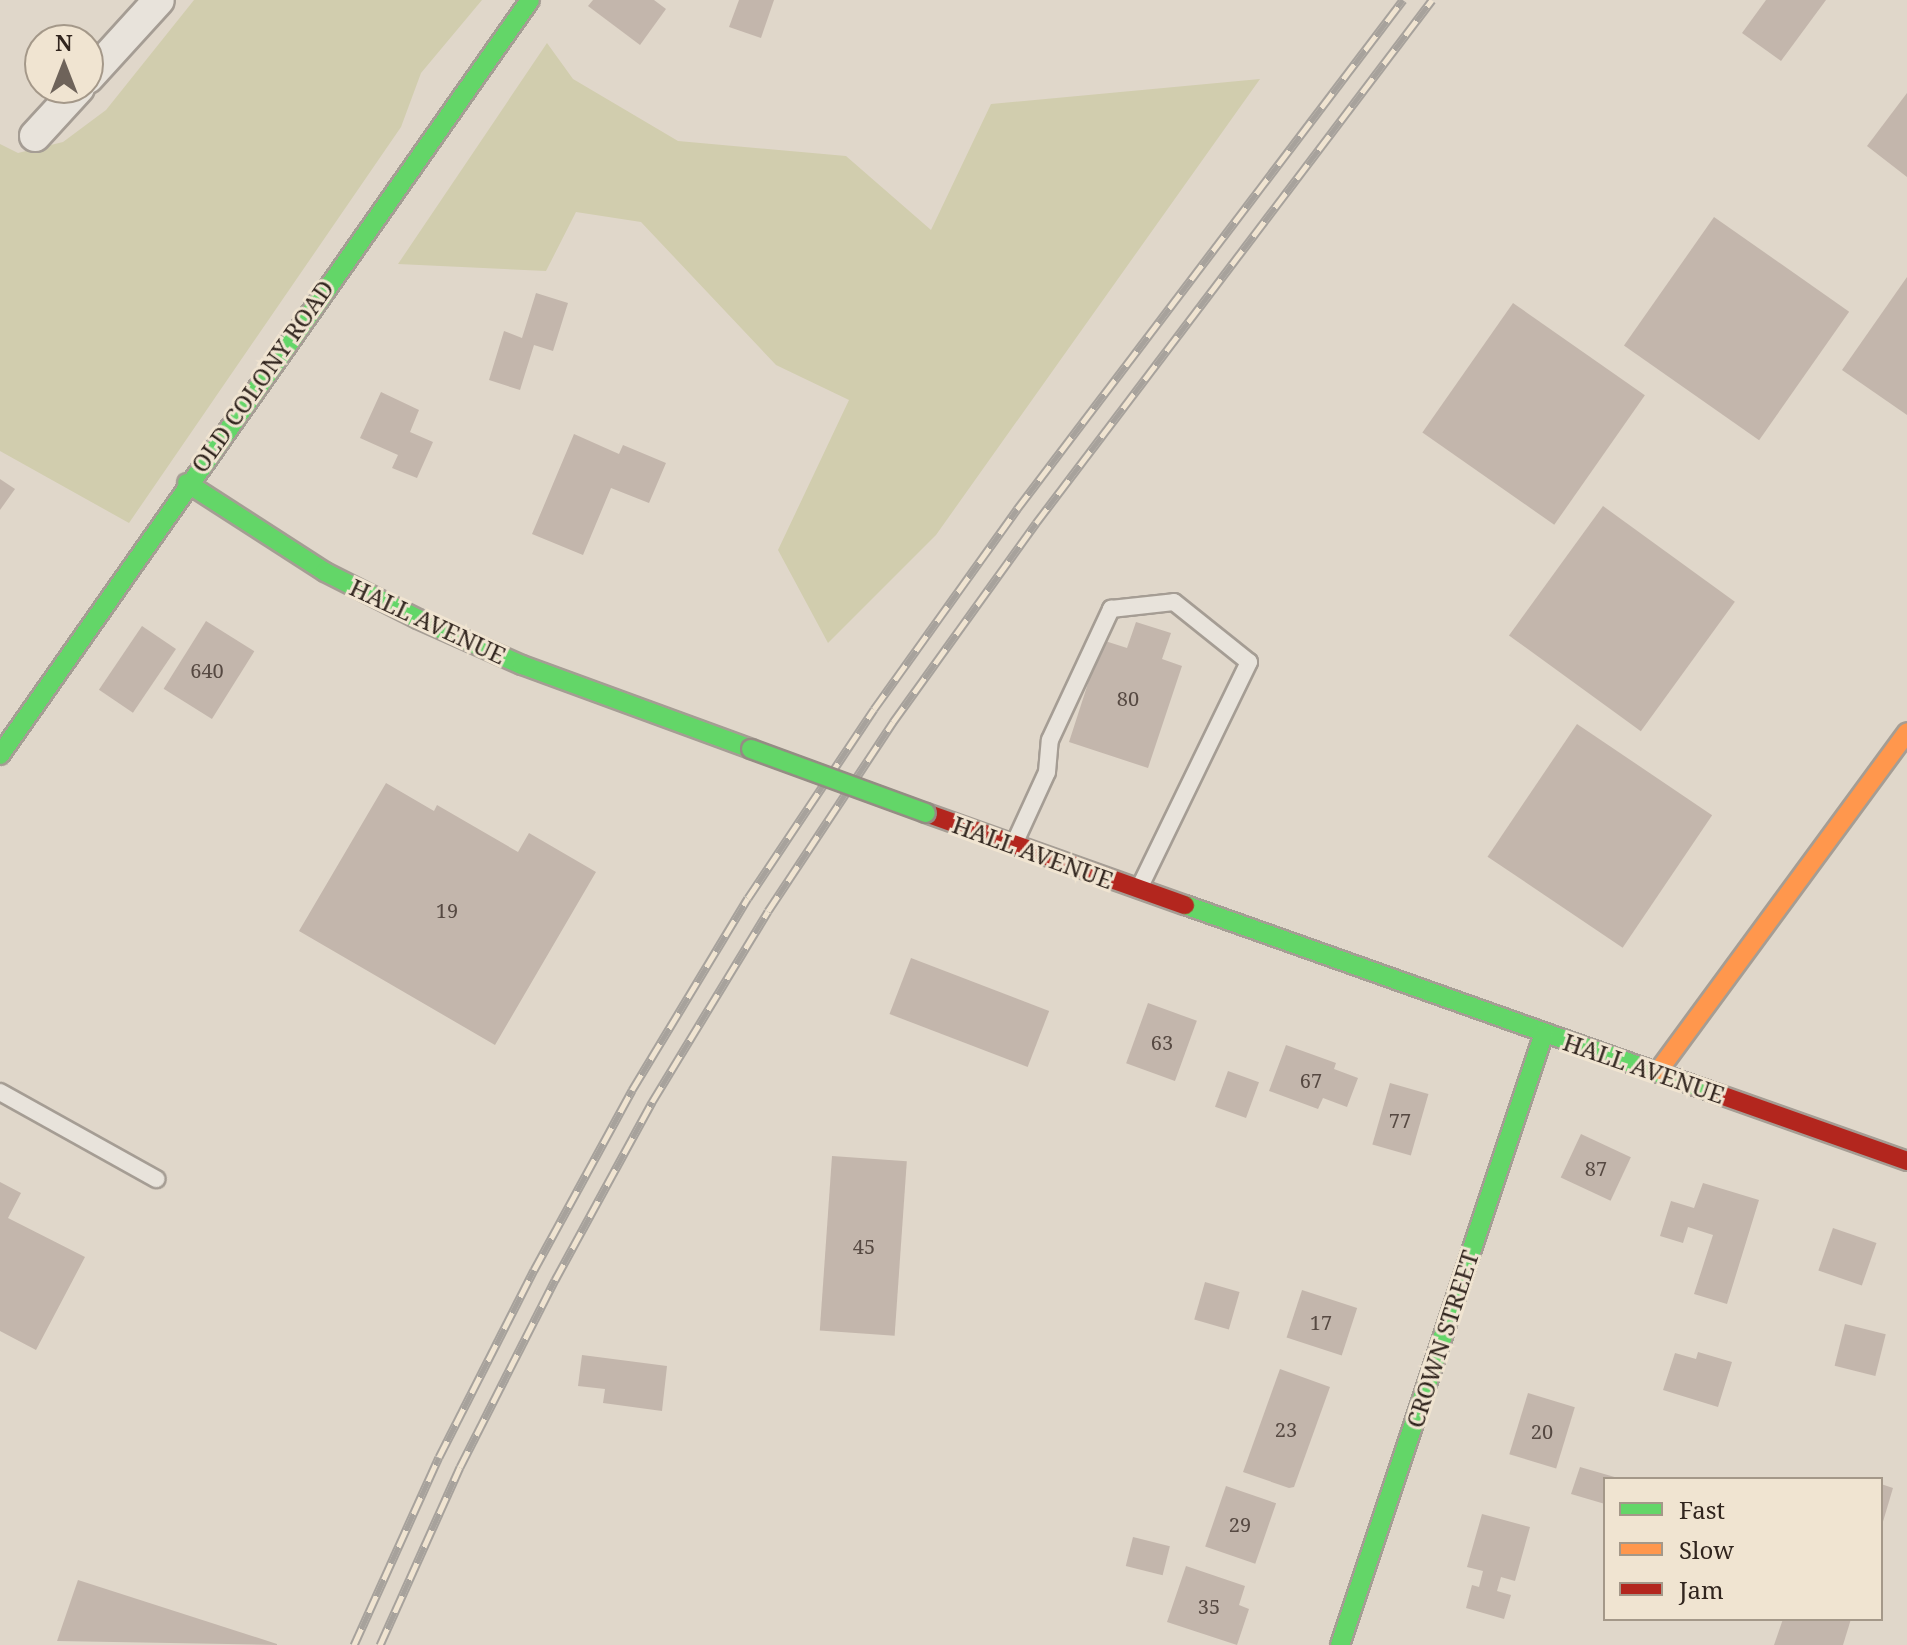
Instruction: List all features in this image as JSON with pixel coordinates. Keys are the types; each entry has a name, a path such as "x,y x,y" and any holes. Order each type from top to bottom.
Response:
{"street":[{"path":"104,60 159,0"},
{"name":"OLD COLONY ROAD","path":"0,755 187,483 530,0"},
{"path":"35,136 64,104"},
{"name":"HALL AVENUE","path":"187,483 325,572 418,619 522,665 1138,890 1544,1033 1659,1070 1907,1161"},
{"path":"1659,1070 1907,732"},
{"name":"CROWN STREET","path":"1340,1645 1544,1033"}],"lane":[{"path":"1013,845 1047,772 1050,740 1111,609 1174,602 1249,662 1138,890"},
{"path":"0,1092 156,1179"}],"shaded area":[{"path":"194,0 482,0 421,73 401,127 129,523 0,451 0,144 18,153 63,142 106,110"},
{"path":"547,43 573,79 678,141 846,156 931,230 991,104 1260,79 936,535 828,643 778,550 849,400 776,365 641,222 576,212 546,271 398,264"}],"building":[{"path":"593,0 654,0 666,9 640,45 588,6"},
{"path":"739,0 774,0 761,38 729,27"},
{"path":"1766,0 1826,0 1781,61 1742,33"},
{"path":"1907,93 1907,177 1867,146"},
{"path":"1714,217 1849,312 1759,440 1624,346"},
{"path":"1907,277 1907,415 1842,370"},
{"path":"536,293 568,303 553,351 534,345 520,390 489,380 504,331 522,338"},
{"path":"1513,303 1645,395 1554,525 1422,432"},
{"path":"381,392 419,410 410,432 433,442 417,478 392,468 398,455 360,438"},
{"path":"574,434 619,454 623,445 666,463 649,503 611,488 583,555 532,534"},
{"path":"0,479 15,489 0,510"},
{"path":"1603,506 1735,602 1641,731 1509,635"},
{"path":"206,621 254,651 212,719 164,689"},
{"path":"1136,622 1171,633 1162,659 1182,666 1148,768 1069,742 1102,640 1127,648"},
{"path":"142,626 176,649 133,713 99,690"},
{"path":"1577,724 1712,815 1623,948 1488,857"},
{"path":"386,783 434,811 437,805 518,852 529,833 596,872 495,1045 299,931"},
{"path":"911,958 1049,1011 1028,1067 889,1014"},
{"path":"1148,1003 1197,1021 1175,1081 1126,1063"},
{"path":"1286,1045 1336,1063 1334,1069 1358,1078 1347,1107 1323,1098 1318,1109 1269,1091"},
{"path":"1228,1071 1259,1082 1246,1118 1215,1107"},
{"path":"1390,1083 1428,1094 1411,1156 1372,1145"},
{"path":"1581,1134 1631,1157 1611,1201 1561,1178"},
{"path":"832,1156 907,1161 895,1336 820,1331"},
{"path":"0,1182 21,1193 8,1218 85,1257 36,1350 0,1331"},
{"path":"1703,1183 1759,1200 1727,1304 1694,1294 1713,1235 1688,1227 1683,1243 1660,1236 1671,1201 1694,1208"},
{"path":"1833,1228 1876,1243 1862,1286 1818,1271"},
{"path":"1205,1282 1240,1292 1229,1329 1194,1319"},
{"path":"1302,1290 1357,1308 1342,1355 1287,1338"},
{"path":"1845,1324 1886,1334 1875,1376 1835,1366"},
{"path":"1698,1352 1732,1362 1718,1407 1663,1390 1675,1353 1696,1359"},
{"path":"582,1355 667,1366 662,1411 603,1403 605,1389 578,1386"},
{"path":"1280,1369 1330,1387 1294,1487 1289,1488 1243,1472"},
{"path":"1528,1393 1575,1407 1556,1469 1509,1454"},
{"path":"1580,1467 1615,1477 1603,1477 1603,1503 1571,1494"},
{"path":"1883,1485 1893,1488 1883,1522"},
{"path":"1226,1486 1276,1503 1255,1564 1205,1547"},
{"path":"1482,1514 1530,1527 1515,1581 1501,1577 1497,1591 1511,1595 1504,1619 1466,1608 1472,1585 1479,1587 1483,1571 1467,1567"},
{"path":"1133,1537 1170,1546 1163,1575 1126,1566"},
{"path":"1186,1566 1245,1586 1239,1605 1249,1609 1237,1645 1167,1622"},
{"path":"78,1580 277,1644 277,1645 57,1641"},
{"path":"1782,1621 1850,1621 1843,1645 1774,1645"}],"railway":[{"path":"354,1645 439,1457 534,1270 632,1090 748,898 874,709 1017,509 1403,0"},
{"path":"380,1645 460,1467 555,1280 652,1102 768,911 893,722 1036,523 1432,0"}],"traffic: fast":[{"path":"0,755 530,0"},
{"path":"187,483 325,572 418,619 522,665 751,749"},
{"path":"751,749 926,813"},
{"path":"1185,905 1715,1093"},
{"path":"1340,1645 1544,1033"}],"traffic: slow":[{"path":"1659,1070 1907,732"}],"traffic: jam":[{"path":"926,813 1185,905"},
{"path":"1715,1093 1907,1161"}]}
